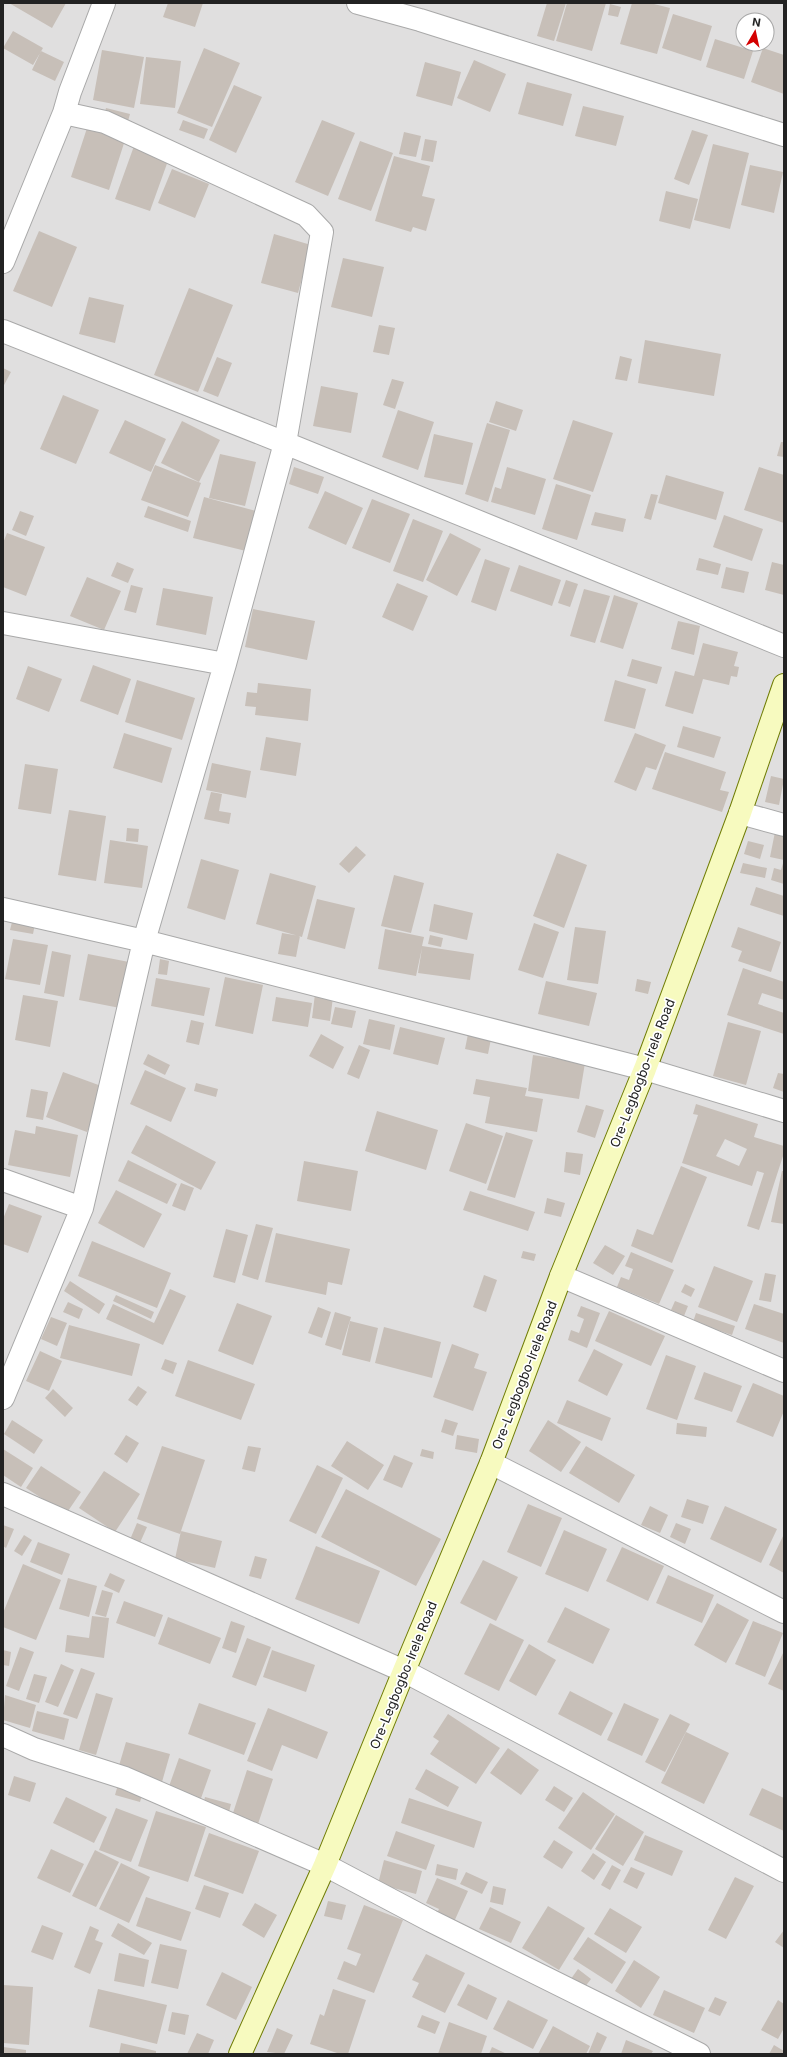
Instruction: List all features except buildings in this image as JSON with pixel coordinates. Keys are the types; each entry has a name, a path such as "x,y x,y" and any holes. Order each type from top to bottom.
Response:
{"main road":[{"name":"Ore-Legbogbo-Irele Road","path":"240,2054 325,1865 491,1462 561,1276 645,1069 740,813 784,686"}],"street":[{"path":"3,262 64,113 70,92 104,3"},
{"path":"358,3 420,20 784,135"},
{"path":"3,1398 82,1208 144,941 224,664 285,443 322,232 306,215 119,128 105,122 64,113"},
{"path":"3,331 285,443 784,646"},
{"path":"3,623 224,664"},
{"path":"740,813 784,825"},
{"path":"3,909 144,941 645,1069 784,1111"},
{"path":"3,1180 82,1208"},
{"path":"561,1276 784,1371"},
{"path":"491,1462 784,1612"},
{"path":"3,1494 404,1671 784,1871"},
{"path":"3,1735 34,1749 125,1778 325,1865 431,1921 700,2054"}],"shaded area":[{"path":"3,3 784,3 784,2054 3,2054"}]}
